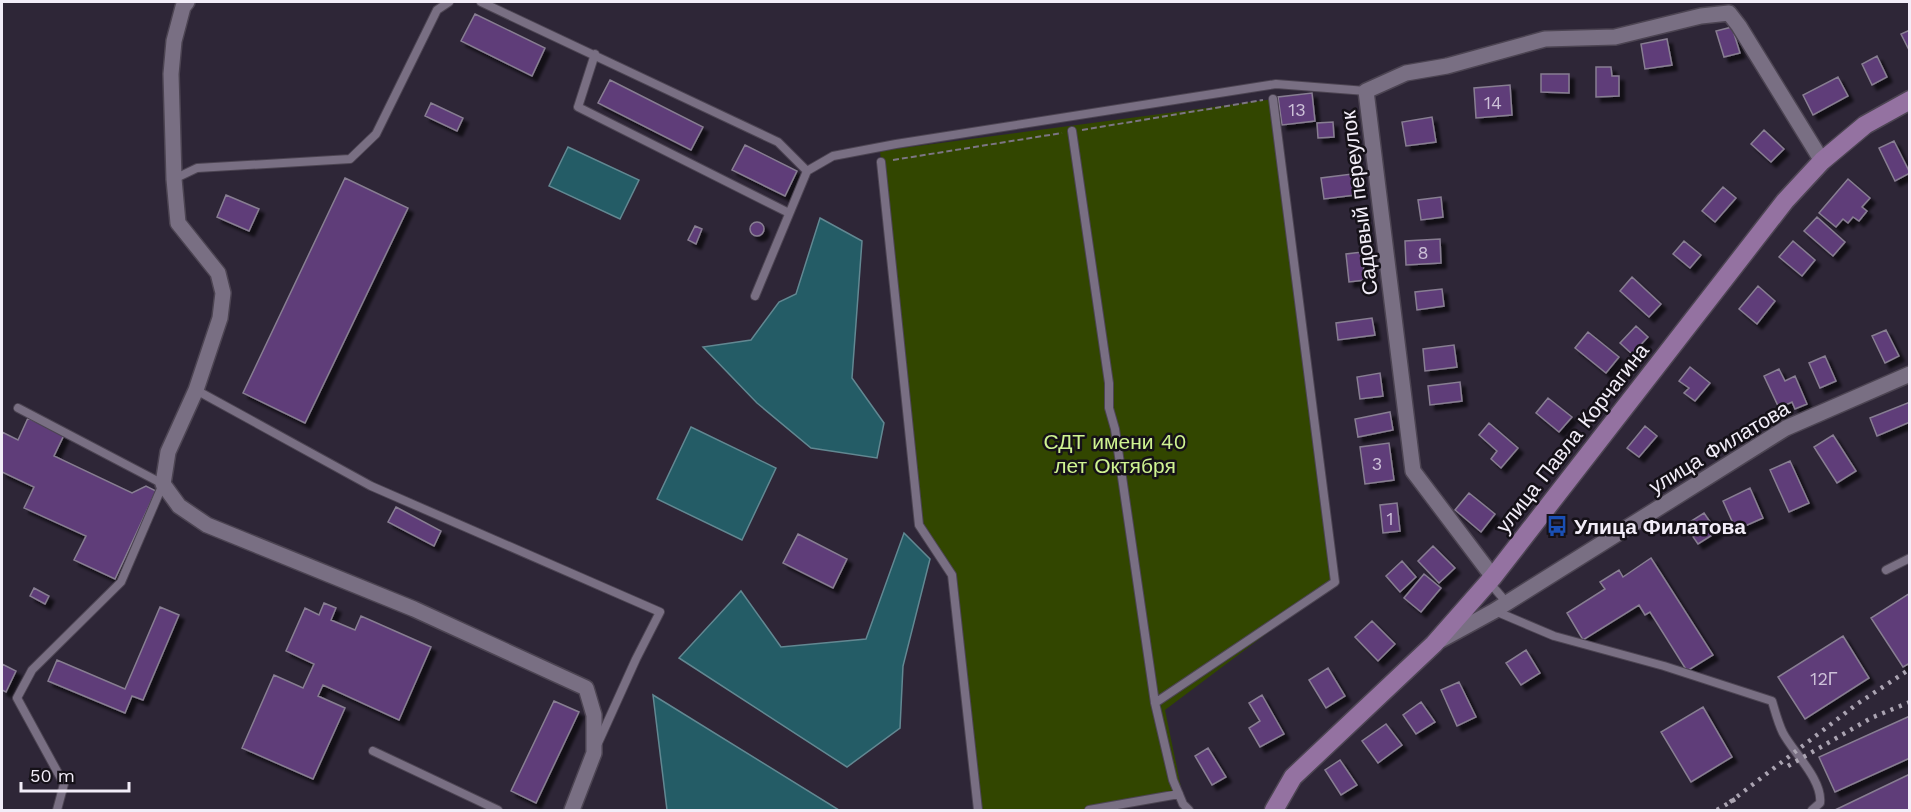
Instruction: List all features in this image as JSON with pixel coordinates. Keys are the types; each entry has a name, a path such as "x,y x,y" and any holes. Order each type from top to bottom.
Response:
{"main road":[{"name":"улица Павла Корчагина","path":"1274,810 1293,777 1434,644 1491,580 1785,201 1822,161 1865,125 1910,100"}],"street":[{"path":"187,2 183,7 174,41 171,74 174,179 178,222 218,273 223,293 220,318 196,390 168,452 163,484 179,506 207,525 414,609 586,688 594,715 594,753 572,810"},
{"name":"Садовый переулок","path":"1491,580 1413,471 1366,91 1406,73 1447,66 1545,39 1615,36 1701,16 1729,13 1822,161"},
{"name":"улица Филатова","path":"1434,644 1500,607 1786,428 1910,374"}],"lane":[{"path":"174,179 197,168 350,159 376,134 437,10 449,2"},
{"path":"481,2 778,142 807,171"},
{"path":"595,54 578,107 789,213"},
{"path":"755,296 807,171 833,156 1276,84 1366,91"},
{"path":"1155,703 1335,582 1273,99"},
{"path":"1072,131 1109,383 1109,408 1115,429 1155,703 1173,780 1183,804 1189,810"},
{"path":"881,162 919,525 952,575 978,810"},
{"path":"196,390 371,486 660,612 636,658 594,753"},
{"path":"18,408 163,484 121,582 32,670 17,698 64,784 57,810"},
{"path":"1886,570 1910,558"},
{"path":"1491,580 1500,607 1554,636 1664,666 1772,701 1782,732 1801,758 1820,791 1820,803 1812,810"},
{"path":"373,751 498,810"},
{"path":"1089,810 1179,794"}],"green space":[{"name":"СДТ имени 40 лет Октября","path":"1273,99 1335,582 1165,710 1182,792 1082,810 978,810 952,575 919,525 880,151"}],"shaded area":[{"path":"568,147 639,180 620,219 549,186"},
{"path":"820,218 862,241 852,378 884,423 877,458 811,448 757,403 703,347 751,340 779,302 796,294"},
{"path":"691,427 776,468 742,540 657,499"},
{"path":"904,533 930,559 903,666 900,728 847,767 679,658 741,591 781,647 866,639"},
{"path":"653,695 839,810 667,810"}],"building":[{"path":"475,14 545,48 532,76 461,41"},
{"path":"1732,27 1740,53 1724,57 1716,31"},
{"path":"1910,30 1910,52 1901,34"},
{"path":"1667,39 1672,65 1645,69 1641,44"},
{"path":"1877,56 1887,77 1872,85 1862,64"},
{"path":"1596,67 1611,67 1612,76 1619,76 1619,96 1596,97"},
{"path":"1541,74 1569,74 1569,93 1541,92"},
{"path":"1838,77 1848,96 1813,115 1803,95"},
{"path":"610,80 703,127 691,150 598,103"},
{"path":"1510,85 1512,115 1476,118 1474,88"},
{"path":"1312,93 1315,121 1282,125 1278,97"},
{"path":"431,103 463,118 457,131 425,116"},
{"path":"1432,117 1436,142 1406,146 1402,122"},
{"path":"1333,122 1334,137 1318,138 1317,123"},
{"path":"1764,130 1784,149 1771,162 1751,144"},
{"path":"1894,141 1910,173 1895,181 1879,148"},
{"path":"745,145 797,171 785,196 732,170"},
{"path":"1352,174 1355,195 1324,199 1321,178"},
{"path":"345,178 408,208 305,423 243,393"},
{"path":"1848,179 1870,198 1862,207 1867,211 1859,221 1853,217 1848,223 1843,219 1836,227 1819,213"},
{"path":"1723,187 1736,198 1715,222 1702,211"},
{"path":"226,195 259,209 249,231 217,217"},
{"path":"1441,197 1443,217 1421,220 1418,200"},
{"path":"1817,217 1845,242 1833,256 1804,231"},
{"path":"757,222 762,224 764,229 762,234 757,236 752,234 750,229 752,224"},
{"path":"695,226 702,229 696,244 688,240"},
{"path":"1440,239 1441,263 1406,265 1405,241"},
{"path":"1684,241 1701,255 1690,268 1673,254"},
{"path":"1793,241 1815,260 1802,276 1779,257"},
{"path":"1362,252 1365,280 1349,282 1346,254"},
{"path":"1632,277 1661,304 1649,317 1620,291"},
{"path":"1758,286 1775,301 1757,324 1739,309"},
{"path":"1442,289 1444,306 1417,310 1415,292"},
{"path":"1372,318 1375,335 1338,340 1336,323"},
{"path":"1636,326 1648,337 1632,354 1620,343"},
{"path":"1886,330 1899,356 1885,363 1872,336"},
{"path":"1588,332 1619,357 1606,373 1575,348"},
{"path":"1454,345 1457,367 1425,371 1423,349"},
{"path":"1825,356 1836,381 1820,388 1809,363"},
{"path":"1690,367 1710,383 1695,401 1684,393 1689,388 1679,381"},
{"path":"1779,369 1785,381 1795,376 1807,404 1795,409 1792,402 1779,408 1764,376"},
{"path":"1380,373 1383,396 1360,399 1357,377"},
{"path":"1460,382 1462,401 1430,405 1428,386"},
{"path":"1548,398 1572,417 1559,432 1536,413"},
{"path":"1910,402 1910,422 1877,436 1870,418"},
{"path":"1390,412 1393,430 1358,437 1355,419"},
{"path":"28,418 64,435 54,456 132,493 146,486 156,491 115,579 74,560 86,536 24,508 34,487 2,472 2,432 18,440"},
{"path":"1489,423 1518,448 1501,468 1491,459 1497,451 1479,435"},
{"path":"1645,426 1657,436 1639,457 1627,448"},
{"path":"1833,435 1856,471 1837,483 1814,447"},
{"path":"1389,443 1394,480 1365,484 1360,447"},
{"path":"1790,461 1809,503 1789,512 1770,470"},
{"path":"1750,488 1763,518 1736,530 1723,501"},
{"path":"1469,493 1495,514 1481,532 1455,510"},
{"path":"1397,503 1400,531 1383,533 1380,505"},
{"path":"396,507 441,531 434,546 388,522"},
{"path":"1704,513 1717,532 1698,544 1685,525"},
{"path":"798,534 847,559 833,588 783,563"},
{"path":"1433,546 1455,568 1439,583 1418,561"},
{"path":"1651,558 1713,655 1687,671 1650,612 1645,615 1639,605 1583,640 1567,613 1605,589 1600,582 1619,570 1623,577"},
{"path":"1402,561 1416,577 1400,592 1386,576"},
{"path":"1424,574 1441,588 1421,612 1404,598"},
{"path":"34,588 49,596 45,604 30,596"},
{"path":"1910,593 1910,663 1903,667 1871,618"},
{"path":"324,603 336,608 331,620 355,630 361,616 431,647 399,720 323,685 318,696 345,708 313,779 242,748 274,675 303,688 314,664 286,651 305,608 319,615"},
{"path":"160,607 179,615 143,700 132,696 125,713 48,681 57,660 125,689"},
{"path":"1372,621 1395,644 1378,661 1355,637"},
{"path":"1843,636 1869,678 1805,719 1778,677"},
{"path":"1526,650 1540,673 1521,685 1506,663"},
{"path":"2,664 16,671 6,692 2,690"},
{"path":"1328,668 1345,696 1326,708 1309,680"},
{"path":"1459,682 1476,717 1457,726 1441,690"},
{"path":"1262,695 1284,734 1260,747 1249,728 1260,721 1249,703"},
{"path":"554,701 579,712 536,803 511,791"},
{"path":"1421,702 1435,722 1416,734 1403,715"},
{"path":"1703,707 1732,757 1691,782 1661,732"},
{"path":"1910,716 1910,758 1835,792 1819,757"},
{"path":"1386,724 1402,745 1378,763 1362,741"},
{"path":"1208,748 1226,777 1212,785 1195,756"},
{"path":"1340,760 1357,785 1341,795 1325,770"},
{"path":"1910,774 1910,810 1835,810"}],"railway":[{"path":"1730,802 1857,704 1910,669"},
{"path":"1788,766 1871,718 1910,702"},
{"path":"1717,810 1737,798"}],"place":[{"name":"Улица Филатова","path":"1557,526"}]}
